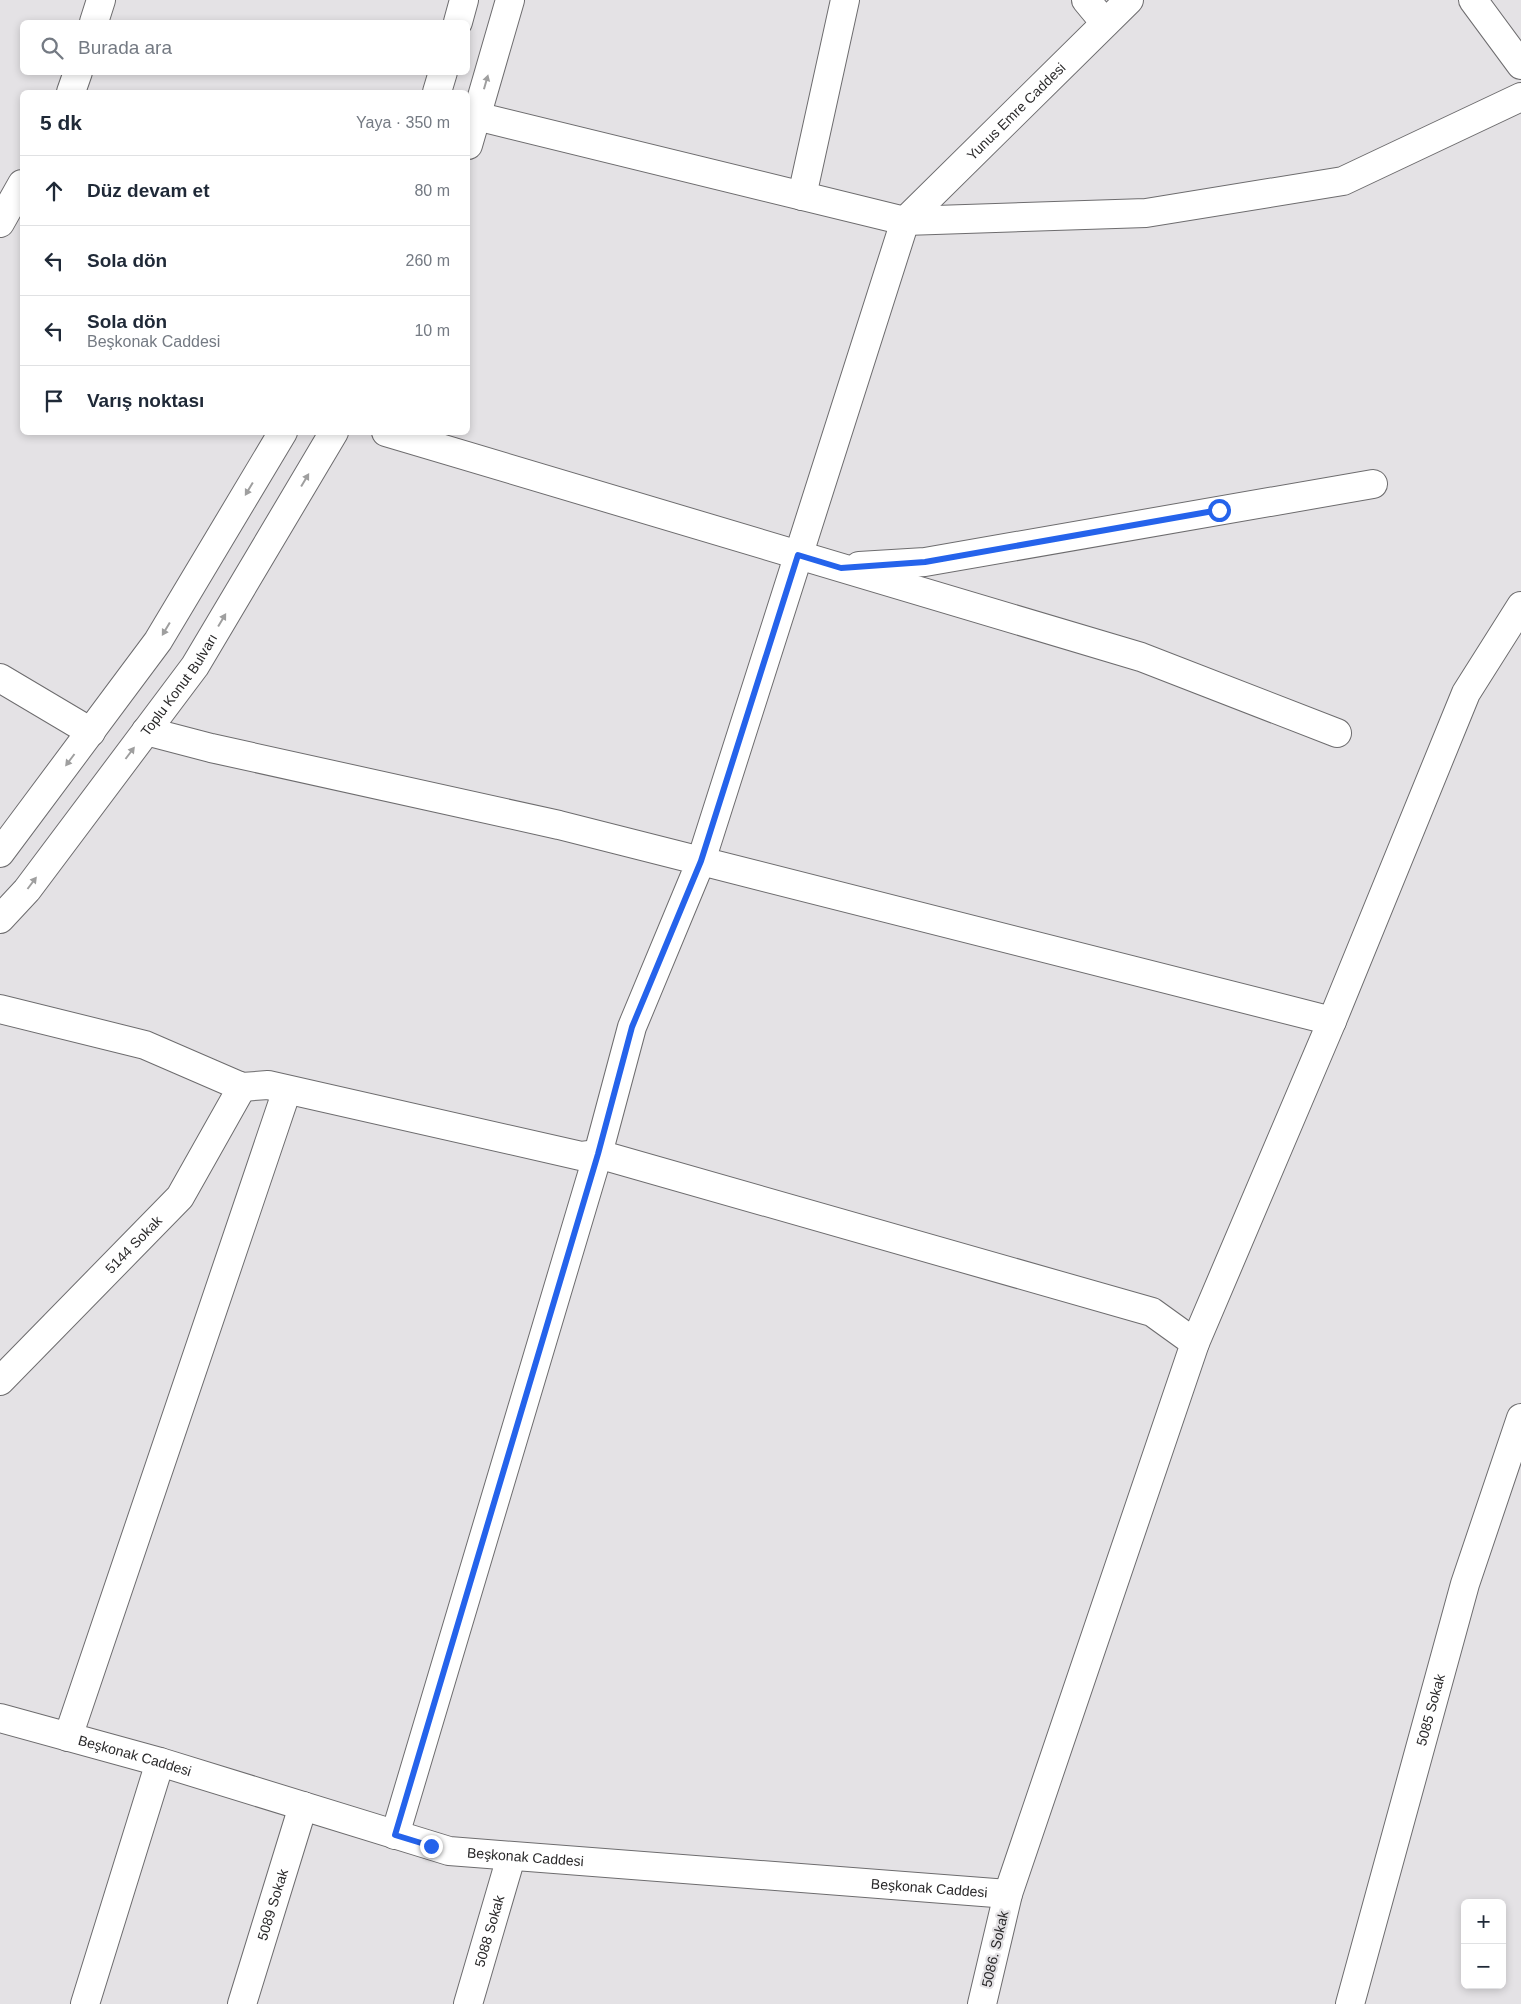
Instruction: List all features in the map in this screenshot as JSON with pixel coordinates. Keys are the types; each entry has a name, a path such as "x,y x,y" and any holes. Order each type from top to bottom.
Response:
{"street":[{"path":"95,20 101,0"},
{"path":"459,20 464,0"},
{"path":"470,138 510,0"},
{"path":"802,196 845,0"},
{"path":"1086,0 1105,23"},
{"name":"Yunus Emre Caddesi","path":"904,222 1129,0"},
{"path":"1473,0 1521,65"},
{"path":"72,90 77,75"},
{"path":"438,90 442,75"},
{"path":"476,116 904,222 1146,213 1343,182 1521,97"},
{"path":"0,223 20,188"},
{"path":"395,1835 598,1154 632,1027 701,861 904,222"},
{"path":"0,853 158,641 281,435"},
{"name":"Toplu Konut Bulvarı","path":"0,919 27,890 195,666 332,435"},
{"path":"396,435 1141,657 1337,733"},
{"path":"841,568 925,562 1373,484"},
{"name":"5086. Sokak","path":"982,2004 1008,1894 1195,1343 1332,1020 1466,693 1521,606"},
{"path":"0,678 91,732"},
{"path":"146,730 212,748 559,825 1332,1020"},
{"path":"0,1009 145,1045 242,1088 268,1086 581,1156 598,1154 1152,1312 1195,1343"},
{"name":"5144 Sokak","path":"0,1381 180,1197 242,1088"},
{"path":"68,1737 287,1090"},
{"name":"5085 Sokak","path":"1350,2004 1465,1584 1521,1418"},
{"name":"Beşkonak Caddesi","path":"0,1718 160,1762 449,1851 1008,1894"},
{"path":"85,2004 160,1762"},
{"name":"5089 Sokak","path":"242,2004 302,1806"},
{"name":"5088 Sokak","path":"468,2004 511,1857"}],"route":[{"path":"431,1846 395,1835 598,1154 632,1027 701,861 798,555 841,568 925,562 1219,510"}]}
